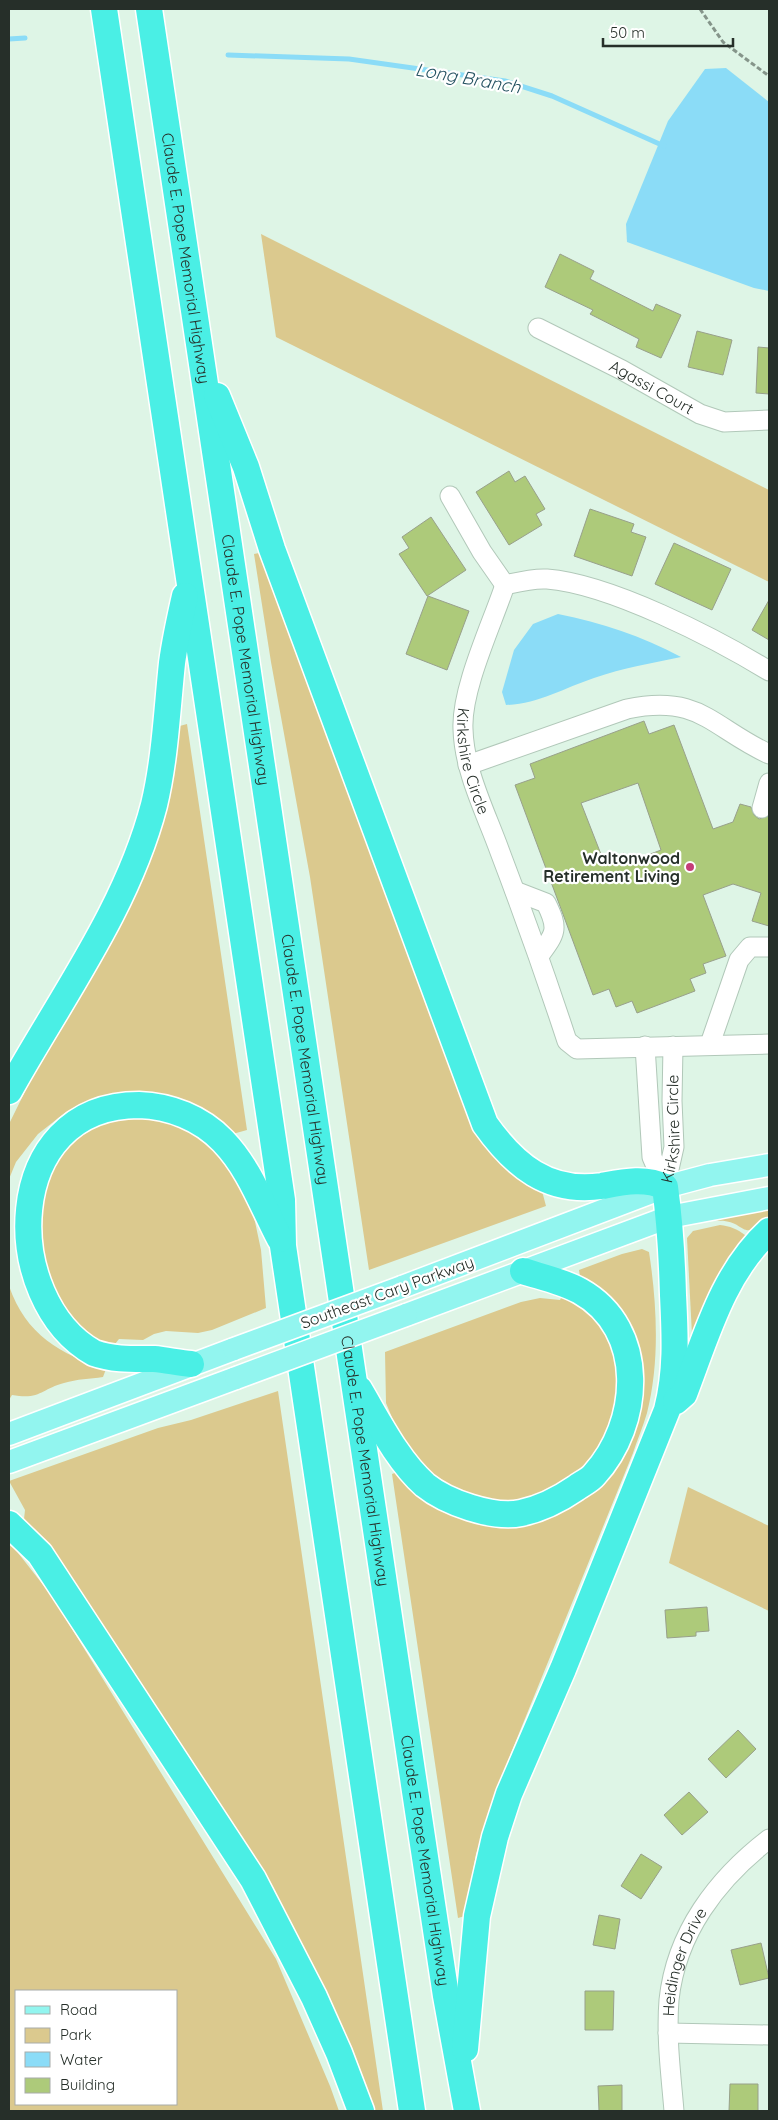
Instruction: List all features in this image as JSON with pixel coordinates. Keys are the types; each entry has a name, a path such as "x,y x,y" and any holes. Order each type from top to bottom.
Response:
{"highway":[{"path":"104,9 282,1200 283,1246 412,2111"},
{"name":"Claude E. Pope Memorial Highway","path":"149,9 352,1379 446,1996 467,2111"},
{"path":"202,360 246,467 272,549 485,1124 502,1149 520,1165 542,1180 573,1187 643,1181 655,1182 665,1187 669,1217 676,1356 672,1390 667,1410 564,1670 509,1794 495,1837 475,1925 462,2079"},
{"path":"9,1091 118,900 154,806 168,720 172,662 188,576"},
{"path":"191,1364 154,1359 124,1360 95,1353 58,1333 37,1312 24,1292 15,1271 9,1238 12,1206 24,1175 32,1161 64,1128 105,1109 122,1106 150,1106 180,1113 205,1126 222,1140 235,1155 250,1176 283,1246"},
{"path":"667,1410 684,1394 720,1304 738,1266 751,1248 769,1231"},
{"path":"352,1379 409,1468 426,1485 446,1497 468,1507 492,1513 520,1514 561,1498 593,1476 613,1448 624,1423 631,1387 629,1357 617,1328 598,1304 572,1288 523,1271"},
{"path":"9,1524 40,1554 253,1879 310,1988 339,2053 361,2111"}],"main road":[{"name":"Southeast Cary Parkway","path":"9,1434 665,1187 710,1175 769,1165"},
{"name":"Southeast Cary Parkway","path":"9,1462 669,1217 769,1198"}],"street":[{"name":"Agassi Court","path":"538,328 622,370 700,414 724,422 769,420"},
{"path":"450,496 482,552 505,585 546,579 590,588 678,623 769,671"},
{"name":"Kirkshire Circle","path":"505,585 476,664 464,711 463,729 468,765 539,956 568,1041 577,1049 769,1043"},
{"path":"468,765 627,709 649,704 672,705 691,709 711,718 754,747 769,754"},
{"path":"762,808 769,783"},
{"path":"515,891 546,903 555,920 553,938 539,956"},
{"path":"710,1044 739,960 750,947 769,947"},
{"name":"Kirkshire Circle","path":"645,1046 652,1157 665,1187"},
{"name":"Kirkshire Circle","path":"665,1187 674,1147 672,1101 673,1046"},
{"name":"Heidinger Drive","path":"674,2111 668,2033 671,1990 680,1954 703,1906 720,1884 746,1858 769,1839"},
{"path":"668,2033 769,2035"}],"path":[{"path":"700,9 723,42 769,76"}],"green space":[{"path":"261,234 769,490 769,582 276,337"},
{"path":"264,552 471,1121 491,1154 512,1173 542,1191 546,1206 369,1270 310,877 271,662 254,554"},
{"path":"187,724 247,1130 229,1135 93,1101 66,1112 38,1134 16,1162 9,1179 9,1124 48,1045 176,727"},
{"path":"134,1114 180,1122 220,1150 251,1203 261,1250 266,1308 212,1330 198,1333 166,1331 154,1334 143,1340 119,1339 111,1349 81,1338 17,1239 67,1136"},
{"path":"769,1209 769,1220 752,1230 747,1230 725,1221 715,1221 733,1216"},
{"path":"720,1225 739,1231 745,1235 746,1241 692,1335 687,1238 693,1231"},
{"path":"642,1249 649,1252 654,1292 656,1333 654,1374 647,1413 633,1453 511,1753 476,1854 465,1916 458,1918 392,1474 400,1471 405,1480 542,1516 640,1410 644,1387 643,1362 636,1340 580,1277 579,1270 622,1254"},
{"path":"9,1286 16,1303 35,1330 74,1357 106,1369 103,1377 56,1385 35,1395 12,1395 9,1400"},
{"path":"563,1294 594,1316 617,1352 620,1404 602,1451 557,1490 507,1504 475,1500 424,1472 403,1444 386,1403 385,1352 521,1302 540,1298 560,1300"},
{"path":"278,1391 383,2111 369,2111 359,2080 48,1551 24,1519 25,1510 9,1481 158,1428 191,1420"},
{"path":"688,1487 769,1526 769,1611 669,1563"},
{"path":"9,1545 15,1549 51,1595 276,1959 339,2111 9,2111"}],"water":[{"path":"726,68 769,102 769,291 754,288 627,242 626,224 668,121 705,69"},
{"path":"558,614 621,631 681,657 605,674 540,699 506,705 502,692 514,650 533,624"}],"building":[{"path":"560,254 594,271 590,279 653,311 656,304 681,315 661,358 636,347 639,339 590,314 593,310 545,287"},
{"path":"697,331 732,340 723,375 688,367"},
{"path":"758,347 769,348 769,394 756,393"},
{"path":"509,471 515,482 525,476 545,509 536,514 542,525 509,545 476,492"},
{"path":"590,509 634,524 631,532 646,537 632,576 574,556"},
{"path":"431,517 466,570 427,596 399,554 409,548 402,537"},
{"path":"674,543 731,569 712,610 655,584"},
{"path":"428,596 469,611 447,670 406,654"},
{"path":"769,600 769,640 752,630"},
{"name":"Waltonwood Retirement Living","path":"644,721 649,734 674,725 713,829 733,822 740,804 751,807 754,815 759,819 769,816 769,926 752,921 761,893 733,884 703,895 726,956 703,964 706,973 690,979 695,991 637,1013 632,1001 616,1007 609,989 593,995 515,785 535,778 530,764","holes":["638,783 661,850 627,863 624,853 604,862 581,803"]},
{"path":"707,1607 709,1631 696,1632 696,1636 667,1638 665,1610"},
{"path":"738,1730 756,1749 726,1778 708,1759"},
{"path":"689,1792 708,1812 682,1835 664,1815"},
{"path":"641,1854 662,1867 641,1899 621,1886"},
{"path":"599,1915 620,1919 615,1949 593,1945"},
{"path":"761,1943 769,1978 740,1985 731,1950"},
{"path":"585,1991 614,1991 613,2030 585,2030"},
{"path":"730,2084 758,2084 758,2111 729,2111"},
{"path":"622,2085 622,2111 599,2111 598,2086"}],"waterway":[{"name":"Long Branch","path":"9,39 25,38"},
{"name":"Long Branch","path":"228,55 349,59 505,81 552,96 664,146"}],"place":[{"name":"Waltonwood Retirement Living","path":"690,867"}]}
